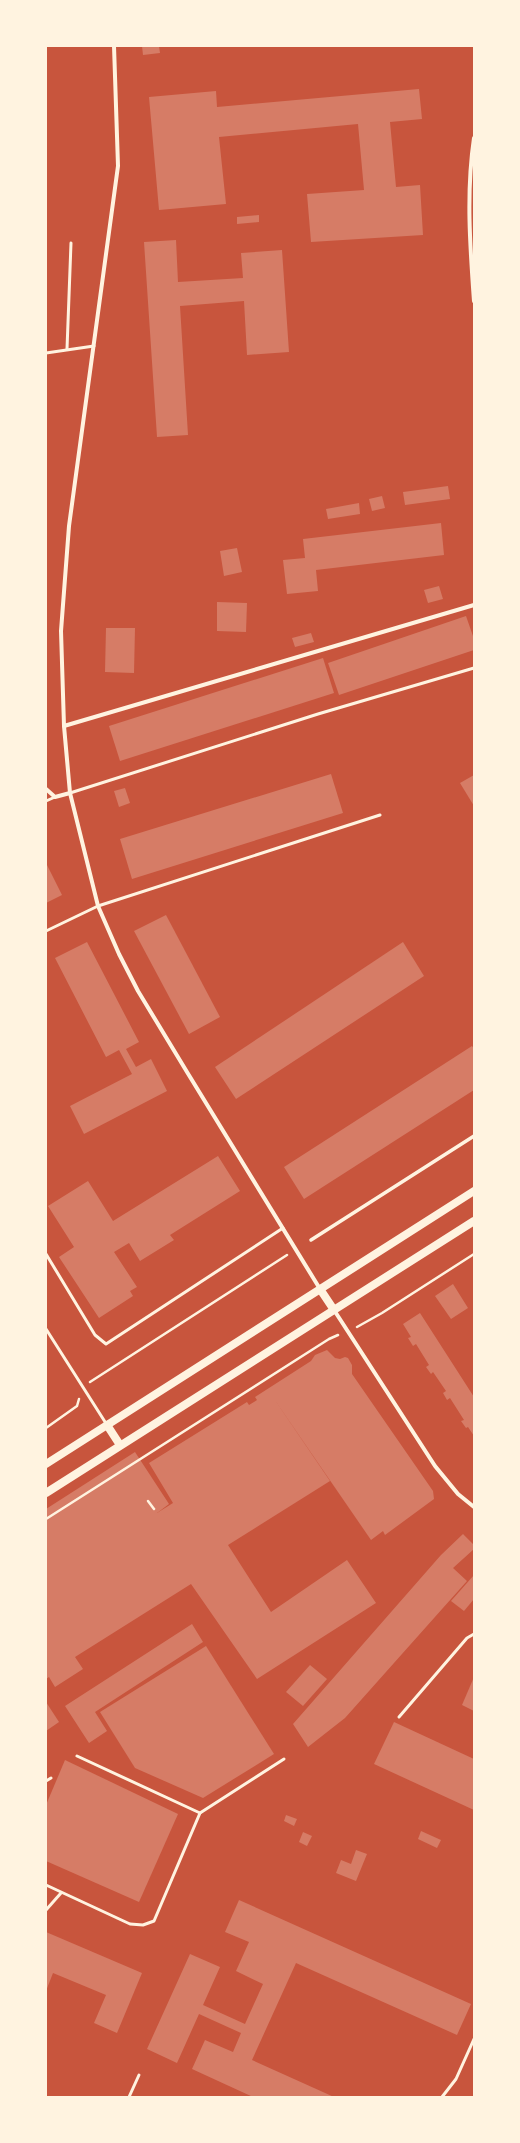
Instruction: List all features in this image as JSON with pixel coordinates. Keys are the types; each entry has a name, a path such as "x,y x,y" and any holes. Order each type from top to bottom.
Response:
{"main road":[{"path":"46,1464 474,1191"},
{"path":"46,1492 474,1221"},
{"path":"320,1289 334,1310"},
{"path":"107,1425 120,1445"}],"street":[{"path":"114,46 118,166 69,526 61,631 64,726 70,792 98,906 138,991 320,1289"},
{"path":"474,138 470,162 469,233 474,299"},
{"path":"64,726 474,605"},
{"path":"46,789 55,797 70,792"},
{"path":"312,1240 474,1136"},
{"path":"334,1310 435,1466 458,1494 474,1507"}],"lane":[{"path":"67,349 71,243"},
{"path":"46,353 94,346"},
{"path":"70,792 318,714 474,668"},
{"path":"46,801 55,797"},
{"path":"46,931 98,906 380,815"},
{"path":"46,1254 95,1334 106,1344 283,1228"},
{"path":"46,1328 107,1425"},
{"path":"399,1717 467,1638 474,1634"},
{"path":"77,1756 200,1813"},
{"path":"46,1885 130,1924 144,1925 154,1921 200,1813 284,1759"},
{"path":"46,1781 51,1778"},
{"path":"46,1910 61,1893"},
{"path":"442,2097 456,2080 474,2039"},
{"path":"129,2097 139,2075"}],"path":[{"path":"46,1428 77,1406 83,1387 296,1250"},
{"path":"46,1519 329,1339 382,1313 474,1254"},
{"path":"148,1501 154,1509"}],"building":[{"path":"142,46 159,46 160,53 143,55"},
{"path":"419,89 422,119 390,122 396,187 420,185 423,235 311,242 307,194 364,190 358,124 219,137 226,204 159,210 149,97 216,91 217,107"},
{"path":"259,215 259,222 237,224 237,217"},
{"path":"176,240 178,282 243,278 241,253 282,250 289,352 247,355 244,301 180,306 188,435 157,437 144,242"},
{"path":"448,486 450,499 405,505 403,492"},
{"path":"382,496 385,508 372,511 369,499"},
{"path":"359,503 360,514 328,519 326,509"},
{"path":"441,523 444,555 316,570 318,591 287,594 283,560 305,558 303,539"},
{"path":"237,548 242,572 224,576 220,551"},
{"path":"439,586 443,599 428,603 424,590"},
{"path":"217,602 247,603 246,632 217,631"},
{"path":"466,616 474,639 474,650 339,695 328,663"},
{"path":"106,628 135,628 134,673 105,672"},
{"path":"311,633 314,642 295,647 292,638"},
{"path":"323,658 334,693 120,761 109,726"},
{"path":"331,774 343,813 132,879 120,839"},
{"path":"474,775 474,806 460,783"},
{"path":"125,788 130,803 119,807 114,791"},
{"path":"46,863 62,895 46,903"},
{"path":"166,915 220,1017 189,1034 134,931"},
{"path":"87,942 139,1042 126,1049 136,1067 151,1059 167,1091 84,1134 70,1106 132,1074 119,1050 106,1057 55,958"},
{"path":"403,942 424,976 236,1099 215,1067"},
{"path":"472,1046 474,1049 474,1090 304,1199 284,1167"},
{"path":"218,1156 240,1191 170,1235 174,1240 140,1261 129,1243 114,1252 137,1287 130,1291 133,1296 99,1318 59,1257 74,1247 48,1206 88,1181 113,1221"},
{"path":"453,1284 468,1308 451,1319 435,1296"},
{"path":"420,1313 474,1397 474,1436 468,1427 466,1428 461,1421 464,1420 450,1398 447,1400 443,1393 446,1391 433,1372 431,1374 426,1367 429,1365 416,1344 413,1346 408,1338 411,1337 403,1324"},
{"path":"327,1350 335,1358 348,1358 352,1365 352,1374 433,1491 434,1499 385,1535 383,1531 371,1540 272,1396 330,1481 228,1545 271,1612 347,1560 376,1603 257,1679 191,1584 75,1657 83,1669 55,1687 49,1677 46,1679 46,1509 135,1452 169,1504 157,1513 173,1503 149,1463 247,1402 249,1405 257,1400 255,1397 311,1361 315,1355"},
{"path":"463,1534 474,1545 474,1549 453,1568 467,1581 345,1718 308,1747 293,1724 441,1555"},
{"path":"474,1575 474,1599 464,1611 451,1601"},
{"path":"192,1624 203,1642 95,1712 107,1731 89,1743 65,1706"},
{"path":"206,1646 274,1754 203,1798 135,1768 100,1712"},
{"path":"310,1665 327,1679 303,1706 286,1692"},
{"path":"474,1677 474,1711 462,1705"},
{"path":"46,1702 59,1722 46,1731"},
{"path":"394,1722 474,1759 474,1810 374,1764"},
{"path":"65,1760 178,1814 139,1902 46,1861 46,1805"},
{"path":"286,1815 297,1819 294,1826 284,1821"},
{"path":"421,1831 441,1840 437,1848 418,1839"},
{"path":"303,1832 312,1836 307,1846 299,1842"},
{"path":"356,1850 367,1854 356,1881 336,1873 341,1860 351,1864"},
{"path":"239,1900 471,2004 457,2035 296,1963 252,2060 334,2097 253,2097 192,2069 205,2040 233,2052 241,2033 199,2014 177,2063 147,2049 190,1954 220,1967 203,2005 245,2024 263,1984 236,1971 249,1942 225,1932"},
{"path":"46,1932 142,1973 117,2033 94,2023 106,1995 53,1973 46,1991"}]}
